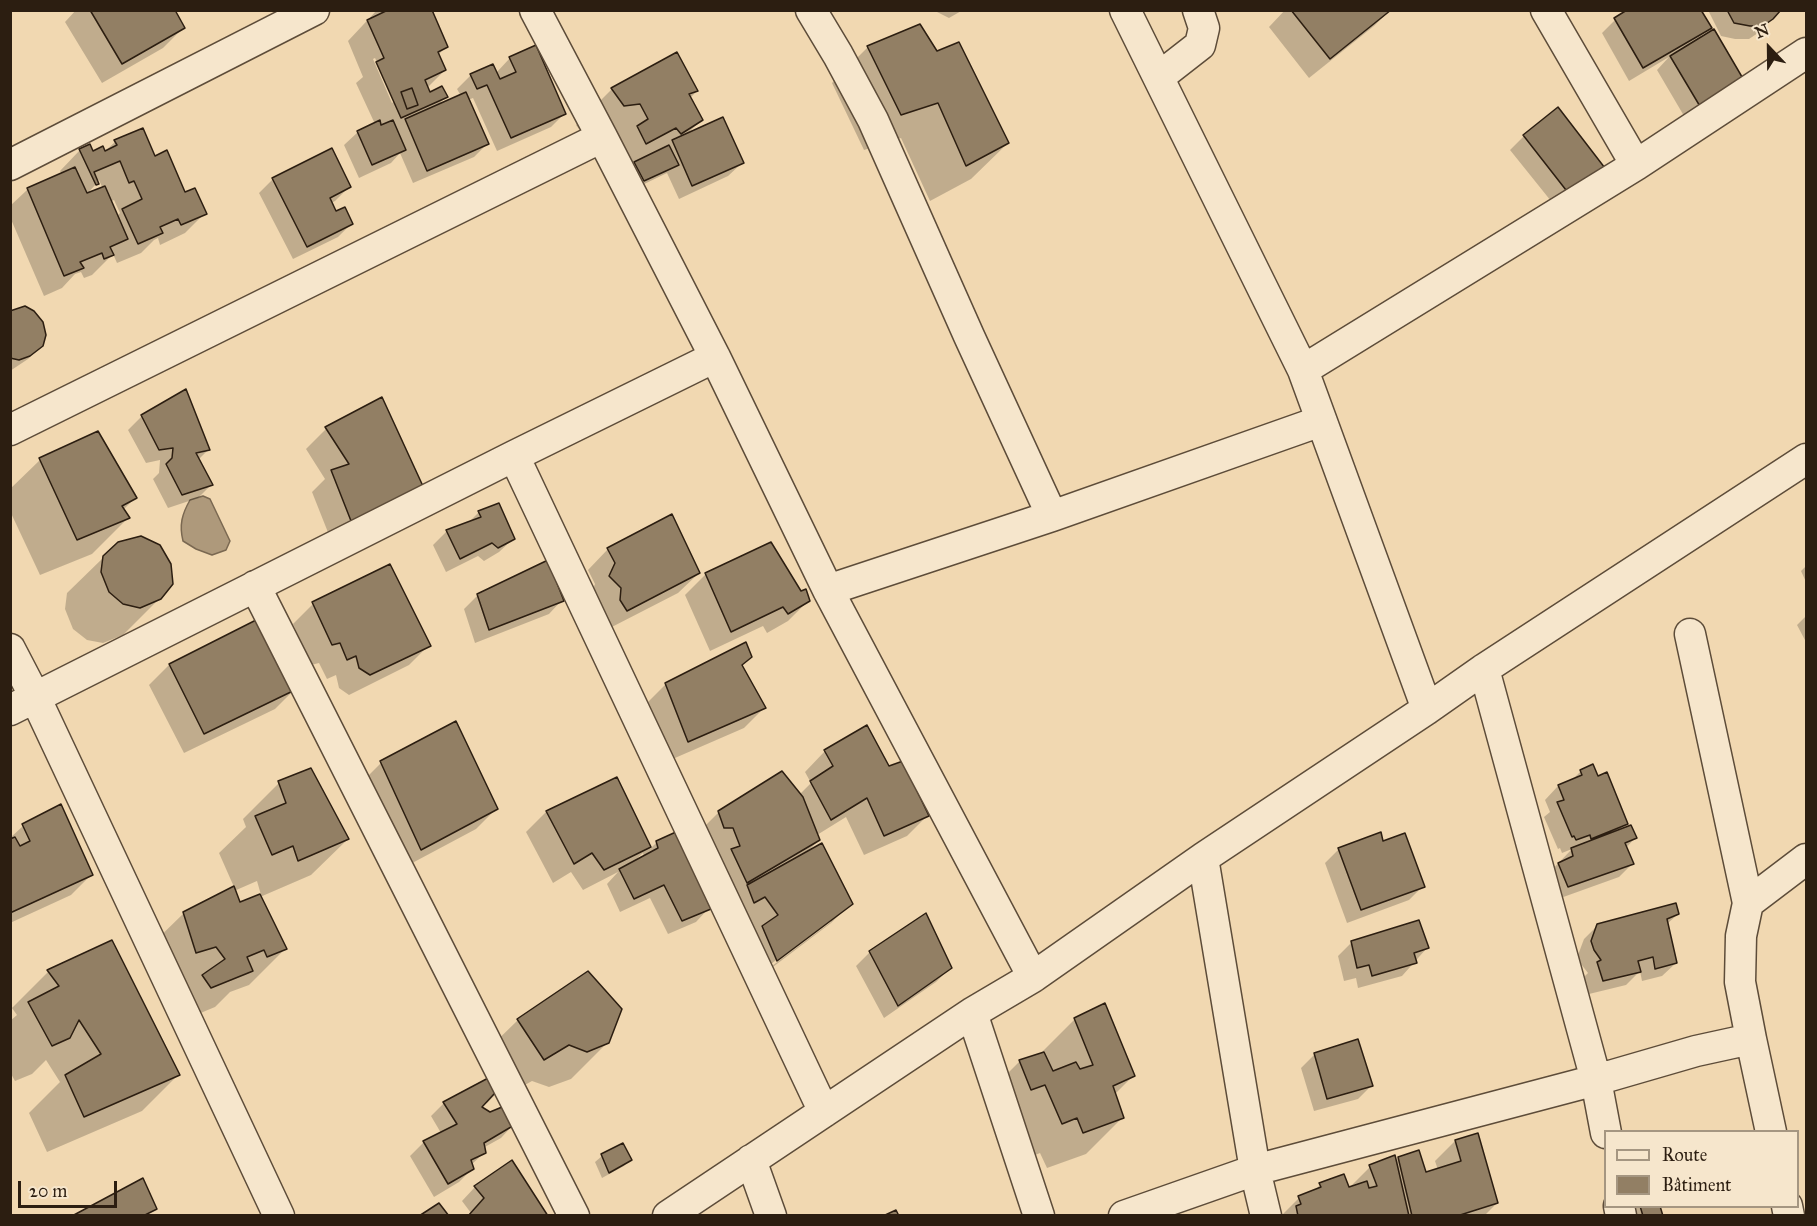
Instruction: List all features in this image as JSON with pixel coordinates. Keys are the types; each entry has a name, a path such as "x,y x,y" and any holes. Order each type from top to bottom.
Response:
{"street":[{"path":"10,165 314,10"},
{"path":"535,10 603,137 715,357 828,590 1033,977"},
{"path":"810,10 838,55 873,120 1052,516"},
{"path":"1125,10 1304,370 1427,709"},
{"path":"1159,77 1200,45 1204,28 1198,10"},
{"path":"1546,10 1636,165"},
{"path":"1304,370 1636,165 1806,53"},
{"path":"10,430 603,137"},
{"path":"23,703 715,357"},
{"path":"828,590 1052,516 1321,421"},
{"path":"514,456 824,1112"},
{"path":"668,1215 972,1013 1033,977 1203,858 1484,669 1806,459"},
{"path":"255,586 574,1215"},
{"path":"1690,634 1748,903 1741,936 1740,982 1771,1130"},
{"path":"10,649 23,703 279,1215"},
{"path":"1484,669 1596,1080 1604,1130"},
{"path":"1203,858 1255,1170 1266,1215"},
{"path":"1748,903 1806,859"},
{"path":"972,1013 1039,1215"},
{"path":"1124,1215 1255,1170 1596,1080 1696,1051 1751,1039"},
{"path":"751,1160 771,1215"}],"shaded area":[{"path":"203,496 210,499 230,541 226,550 212,555 183,541 181,530 185,510 190,500"}],"building":[{"path":"90,10 175,10 185,28 122,64"},
{"path":"388,10 432,10 448,47 438,52 446,70 425,80 430,92 442,86 448,97 401,118 376,62 384,58 367,20","holes":["412,88 418,105 407,109 401,92"]},
{"path":"1291,10 1391,10 1330,59"},
{"path":"1627,10 1701,10 1712,28 1643,68 1614,18"},
{"path":"1727,10 1781,10 1763,26 1750,26 1734,23"},
{"path":"920,24 937,51 959,42 1009,143 966,166 938,103 901,115 867,46"},
{"path":"1714,29 1745,82 1701,108 1670,56"},
{"path":"536,45 566,114 511,138 487,85 477,89 470,74 493,64 500,79 516,72 509,57"},
{"path":"677,52 698,91 689,94 703,120 681,134 676,128 646,144 637,126 648,119 640,104 624,106 611,88"},
{"path":"412,88 418,105 407,109 401,92"},
{"path":"466,92 489,144 427,171 405,119"},
{"path":"1558,107 1608,172 1573,199 1523,135"},
{"path":"723,117 744,163 692,186 672,140"},
{"path":"380,120 381,125 393,120 406,150 372,165 357,131"},
{"path":"143,128 155,156 167,150 185,192 195,188 207,214 181,225 178,219 160,227 163,233 138,244 122,209 142,199 134,181 129,183 120,161 94,172 99,184 96,185 79,149 90,144 93,151 103,146 105,151 117,145 114,140"},
{"path":"669,145 679,165 644,181 634,162"},
{"path":"332,148 351,187 330,198 336,211 345,207 353,224 307,247 272,178"},
{"path":"75,167 87,193 105,186 128,239 110,247 114,255 104,259 102,253 80,262 84,268 64,276 27,188"},
{"path":"25,306 34,311 43,322 46,335 43,346 30,356 19,360 10,358 10,311"},
{"path":"186,389 210,450 196,453 213,485 182,495 166,464 172,458 173,448 159,450 141,415"},
{"path":"382,397 422,484 419,493 353,526 331,470 349,464 325,427"},
{"path":"98,431 137,498 122,506 130,518 77,540 39,458"},
{"path":"499,503 515,539 498,548 492,543 460,559 446,530 481,517 478,511"},
{"path":"672,514 700,573 627,611 620,600 621,588 609,576 615,563 607,548"},
{"path":"141,536 160,545 171,564 173,584 161,599 140,608 123,604 109,592 101,572 103,556 118,542"},
{"path":"771,542 801,591 806,589 810,601 788,614 783,607 731,632 705,573"},
{"path":"548,560 564,601 489,630 477,594"},
{"path":"390,564 431,646 370,675 359,668 356,656 347,660 340,643 332,645 312,602"},
{"path":"262,617 297,689 204,734 169,664"},
{"path":"746,642 752,657 742,665 766,708 688,742 665,683"},
{"path":"456,721 498,809 421,850 380,761"},
{"path":"867,725 889,766 903,761 929,816 884,836 867,798 831,820 810,781 833,766 824,750"},
{"path":"1593,764 1598,776 1607,772 1628,824 1591,839 1590,835 1576,840 1574,836 1572,837 1557,802 1564,800 1558,785 1582,775 1580,770"},
{"path":"311,768 349,839 298,861 293,846 272,855 255,816 286,803 278,781"},
{"path":"782,771 803,797 820,840 747,883 731,849 740,846 733,828 724,828 718,811"},
{"path":"617,777 651,847 604,870 592,853 574,864 546,811"},
{"path":"61,804 93,875 10,913 10,839 15,837 20,846 30,841 22,824"},
{"path":"1631,825 1637,838 1625,843 1634,864 1568,887 1558,863 1573,856 1571,848"},
{"path":"687,827 686,852 711,909 682,921 664,885 634,899 619,869 658,848 656,841"},
{"path":"1381,832 1383,841 1405,833 1425,887 1361,910 1338,848"},
{"path":"822,843 853,904 777,961 762,926 778,915 765,897 754,903 747,885"},
{"path":"234,886 240,902 260,894 287,949 267,957 264,950 247,957 253,971 211,988 202,975 225,959 216,947 196,953 183,912"},
{"path":"1676,903 1679,914 1667,919 1677,963 1655,969 1653,957 1638,961 1641,972 1603,981 1597,962 1601,960 1591,941 1597,924"},
{"path":"926,913 952,968 898,1006 869,951"},
{"path":"1419,920 1429,948 1414,953 1417,963 1372,976 1369,965 1357,968 1351,941"},
{"path":"112,940 180,1075 84,1117 65,1075 101,1054 79,1020 70,1038 52,1046 28,1002 59,986 47,970"},
{"path":"588,971 622,1009 609,1043 587,1052 569,1045 544,1060 517,1019"},
{"path":"1105,1003 1135,1076 1113,1086 1124,1118 1083,1133 1077,1118 1062,1124 1045,1085 1031,1090 1019,1060 1044,1052 1053,1071 1076,1062 1080,1069 1093,1065 1074,1018"},
{"path":"1358,1039 1373,1086 1327,1099 1314,1053"},
{"path":"492,1076 502,1090 494,1094 482,1107 490,1112 502,1107 516,1124 484,1143 486,1153 471,1160 474,1169 448,1184 423,1141 457,1124 443,1102"},
{"path":"1478,1133 1498,1203 1457,1216 1412,1216 1398,1157 1419,1150 1426,1172 1461,1161 1455,1140"},
{"path":"623,1143 632,1160 609,1173 601,1154"},
{"path":"1395,1155 1409,1216 1298,1216 1296,1206 1301,1204 1298,1196 1321,1187 1319,1183 1344,1174 1349,1187 1367,1181 1369,1188 1377,1186 1369,1165"},
{"path":"512,1160 548,1216 468,1216 484,1198 474,1186"},
{"path":"143,1178 157,1209 143,1216 72,1216"},
{"path":"439,1203 449,1216 419,1216"},
{"path":"1641,1208 1661,1208 1663,1216 1643,1216"},
{"path":"896,1210 899,1216 883,1216"}]}
